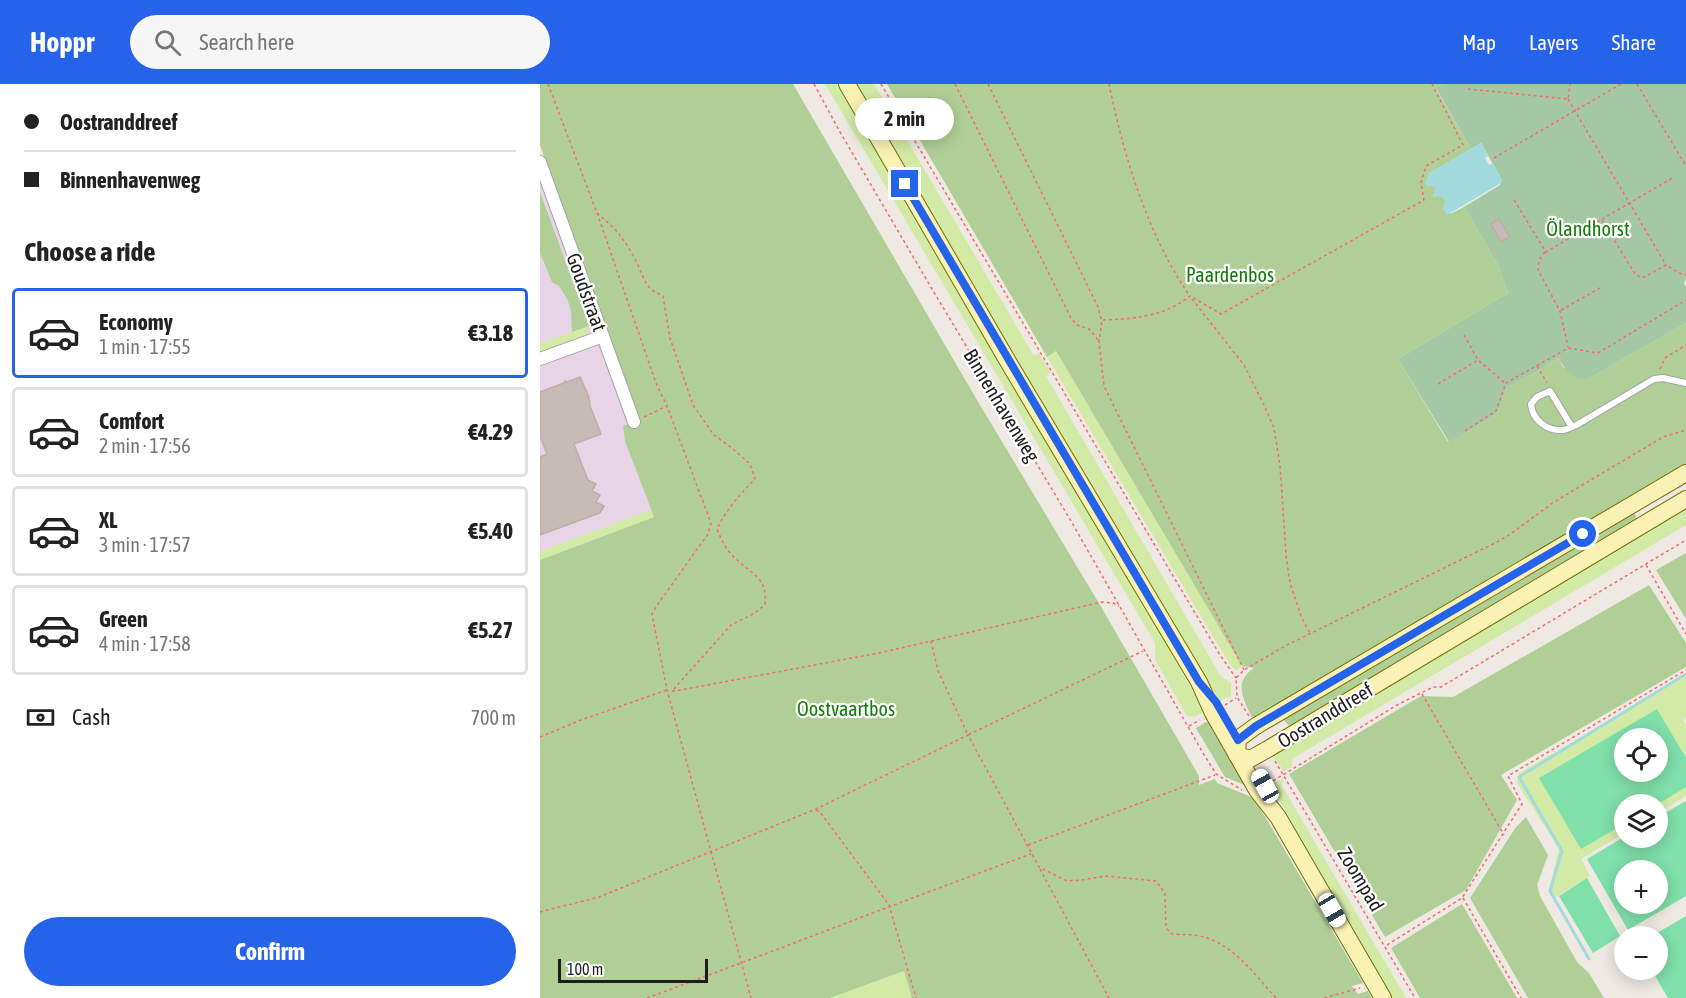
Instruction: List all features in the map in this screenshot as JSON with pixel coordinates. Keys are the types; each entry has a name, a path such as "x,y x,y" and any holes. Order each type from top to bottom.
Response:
{"main road":[{"name":"Binnenhavenweg","path":"847,84 1010,365 1199,682 1213,713 1242,751 1261,788 1270,794 1278,817 1380,991"},
{"name":"Oostranddreef","path":"1242,751 1256,726 1686,473"},
{"name":"Oostranddreef","path":"1242,751 1268,748 1686,499"}],"street":[{"name":"Goudstraat","path":"540,162 634,422"},
{"path":"540,359 603,336"}],"lane":[{"path":"1572,427 1550,391 1536,397 1531,404 1535,418 1542,424 1559,430 1572,427 1654,379 1663,378 1686,382"}],"path":[{"path":"548,84 597,213 656,382 711,523 708,534 652,614 667,690 751,998"},
{"name":"Binnenhavenweg","path":"814,84 932,289 1071,521 1216,774"},
{"path":"881,84 1220,655 1236,678 1237,697"},
{"path":"955,84 1071,318 1077,325 1089,329 1100,342"},
{"path":"988,84 1098,308 1101,320 1100,342 1104,386 1244,670"},
{"path":"1109,84 1134,181 1153,230 1178,279 1244,364 1274,428 1280,465 1290,583 1301,616 1311,634"},
{"path":"1190,296 1221,314 1424,200 1421,183 1426,166 1462,145 1432,84"},
{"path":"1570,84 1568,99 1666,265 1686,275"},
{"path":"1494,158 1621,84"},
{"path":"1637,84 1686,166"},
{"path":"1468,89 1568,99"},
{"path":"1568,348 1560,311 1538,270 1539,260 1546,252 1674,177"},
{"path":"1514,200 1546,252"},
{"path":"597,213 622,238 652,291 663,296 670,338 693,405 714,435 750,464 755,479 738,495 717,530 733,557 756,575 762,583 766,592 765,604 753,614 731,624 672,691"},
{"path":"1602,220 1635,274 1642,278 1666,265"},
{"path":"1560,311 1600,288"},
{"path":"1101,320 1135,319 1174,308 1190,296"},
{"path":"1466,431 1496,411 1506,383 1568,348 1598,353 1686,300"},
{"path":"1464,335 1478,360 1506,383"},
{"path":"1659,379 1659,372 1665,358 1686,345"},
{"path":"1438,384 1478,360"},
{"path":"1537,365 1550,391"},
{"path":"634,422 667,406"},
{"path":"1236,678 1244,670 1285,646 1499,541 1554,502 1663,437 1686,430"},
{"path":"1027,845 1216,774 1248,793 1261,788 1397,705 1433,687 1441,687 1686,540"},
{"path":"1645,565 1686,634"},
{"path":"540,737 667,690 675,692 879,653 1102,602 1113,603 1119,607"},
{"path":"931,640 938,671 968,735 1108,998"},
{"path":"540,912 598,897 816,809 1144,650"},
{"path":"1385,946 1462,898 1522,804 1508,776 1686,670"},
{"path":"1421,693 1504,835"},
{"name":"Zoompad","path":"1268,748 1415,998"},
{"path":"816,809 889,905 915,998"},
{"path":"647,998 889,905 1031,854"},
{"path":"1039,867 1067,881 1105,876 1156,881 1165,893 1166,928 1172,934 1198,936 1212,940 1234,952 1276,998"},
{"path":"1462,898 1521,998"},
{"path":"1324,998 1380,991"}],"shaded area":[{"path":"540,170 600,286 679,505 540,557"}],"green space":[{"name":"Oostvaartbos","path":"540,84 793,84 977,400 1100,605 1199,776 1199,785 1215,779 1217,783 1254,798 1363,983 1352,986 1358,994 1368,991 1372,998 912,998 904,971 830,998 540,998 540,560 654,517 625,441 623,426 640,419 540,145"},
{"path":"825,84 840,84 1155,623 1204,712 1194,717 1187,716 1155,660 1155,643"},
{"path":"853,84 874,84 1034,356 1039,353 1051,373 1046,376 1220,675 1231,683 1231,696 1219,701"},
{"name":"Paardenbos","path":"887,84 1443,84 1436,89 1471,149 1428,174 1430,185 1435,186 1436,190 1433,196 1444,198 1450,214 1464,207 1498,265 1508,293 1398,359 1448,442 1498,413 1506,388 1558,358 1563,367 1588,379 1686,323 1686,465 1252,718 1243,697 1242,685 1248,673 1254,668 1242,666 1056,351 1047,357"},
{"name":"Ölandhorst","path":"1443,84 1686,84 1686,278 1684,283 1686,323 1588,379 1574,376 1558,358 1506,388 1498,413 1449,442 1398,359 1508,293 1498,265 1464,207 1500,185 1502,180 1481,143 1471,149 1436,88"},
{"path":"540,192 589,326 572,332 571,310 567,299 559,286 552,282 540,253"},
{"path":"589,326 584,338 540,354 540,343"},
{"path":"1056,351 1242,666 1236,671 1230,665 1047,357"},
{"path":"697,491 654,517 540,560 540,551"},
{"path":"1686,503 1686,525 1292,759 1292,767 1284,771 1271,755"},
{"path":"1634,512 1637,520 1587,553 1289,726 1283,719 1585,543"},
{"path":"1686,553 1686,619 1656,570"},
{"path":"1649,585 1686,643 1686,667 1501,775 1517,800 1466,890 1385,937 1289,774 1421,696 1453,697"},
{"path":"1686,676 1686,717 1683,720 1686,725 1686,796 1668,807 1668,794 1614,794 1614,839 1581,859 1590,876 1554,898 1549,889 1559,849 1517,783 1519,773"},
{"path":"1657,709 1686,758 1686,787 1668,798 1668,794 1614,794 1614,830 1581,849 1539,778 1614,734 1614,782 1668,782 1668,728 1625,728"},
{"path":"1210,722 1247,786 1225,777 1196,728"},
{"path":"1282,779 1284,781 1282,785 1292,803 1406,998 1388,998 1271,785"},
{"path":"1686,801 1686,896 1668,907 1668,860 1614,860 1614,906 1587,859 1614,843 1614,848 1668,848 1668,811"},
{"path":"1526,817 1548,855 1537,885 1540,896 1577,962 1589,973 1604,998 1528,998 1470,898 1516,827"},
{"path":"1587,878 1614,926 1614,940 1593,953 1559,896"},
{"path":"1462,904 1517,998 1420,998 1391,948"},
{"path":"1619,914 1655,914 1635,926 1626,926"},
{"path":"1686,916 1686,998 1668,998 1657,980 1668,980 1668,927"},
{"path":"904,971 912,998 830,998"}],"water":[{"path":"1481,143 1488,156 1485,158 1489,165 1493,163 1502,180 1501,183 1447,215 1443,209 1444,198 1440,196 1434,198 1435,186 1428,187 1425,184 1428,174"}],"building":[{"path":"1499,219 1510,237 1501,242 1491,224"},
{"path":"580,377 601,434 574,444 588,480 596,484 592,491 600,495 596,502 604,506 600,513 540,535 540,457 547,454 540,436 540,392"}],"waterway":[{"path":"1589,959 1550,891 1562,851 1519,777 1686,674"}],"route":[{"path":"905,184 1199,682 1216,702 1238,740 1256,726 1583,534"}]}
